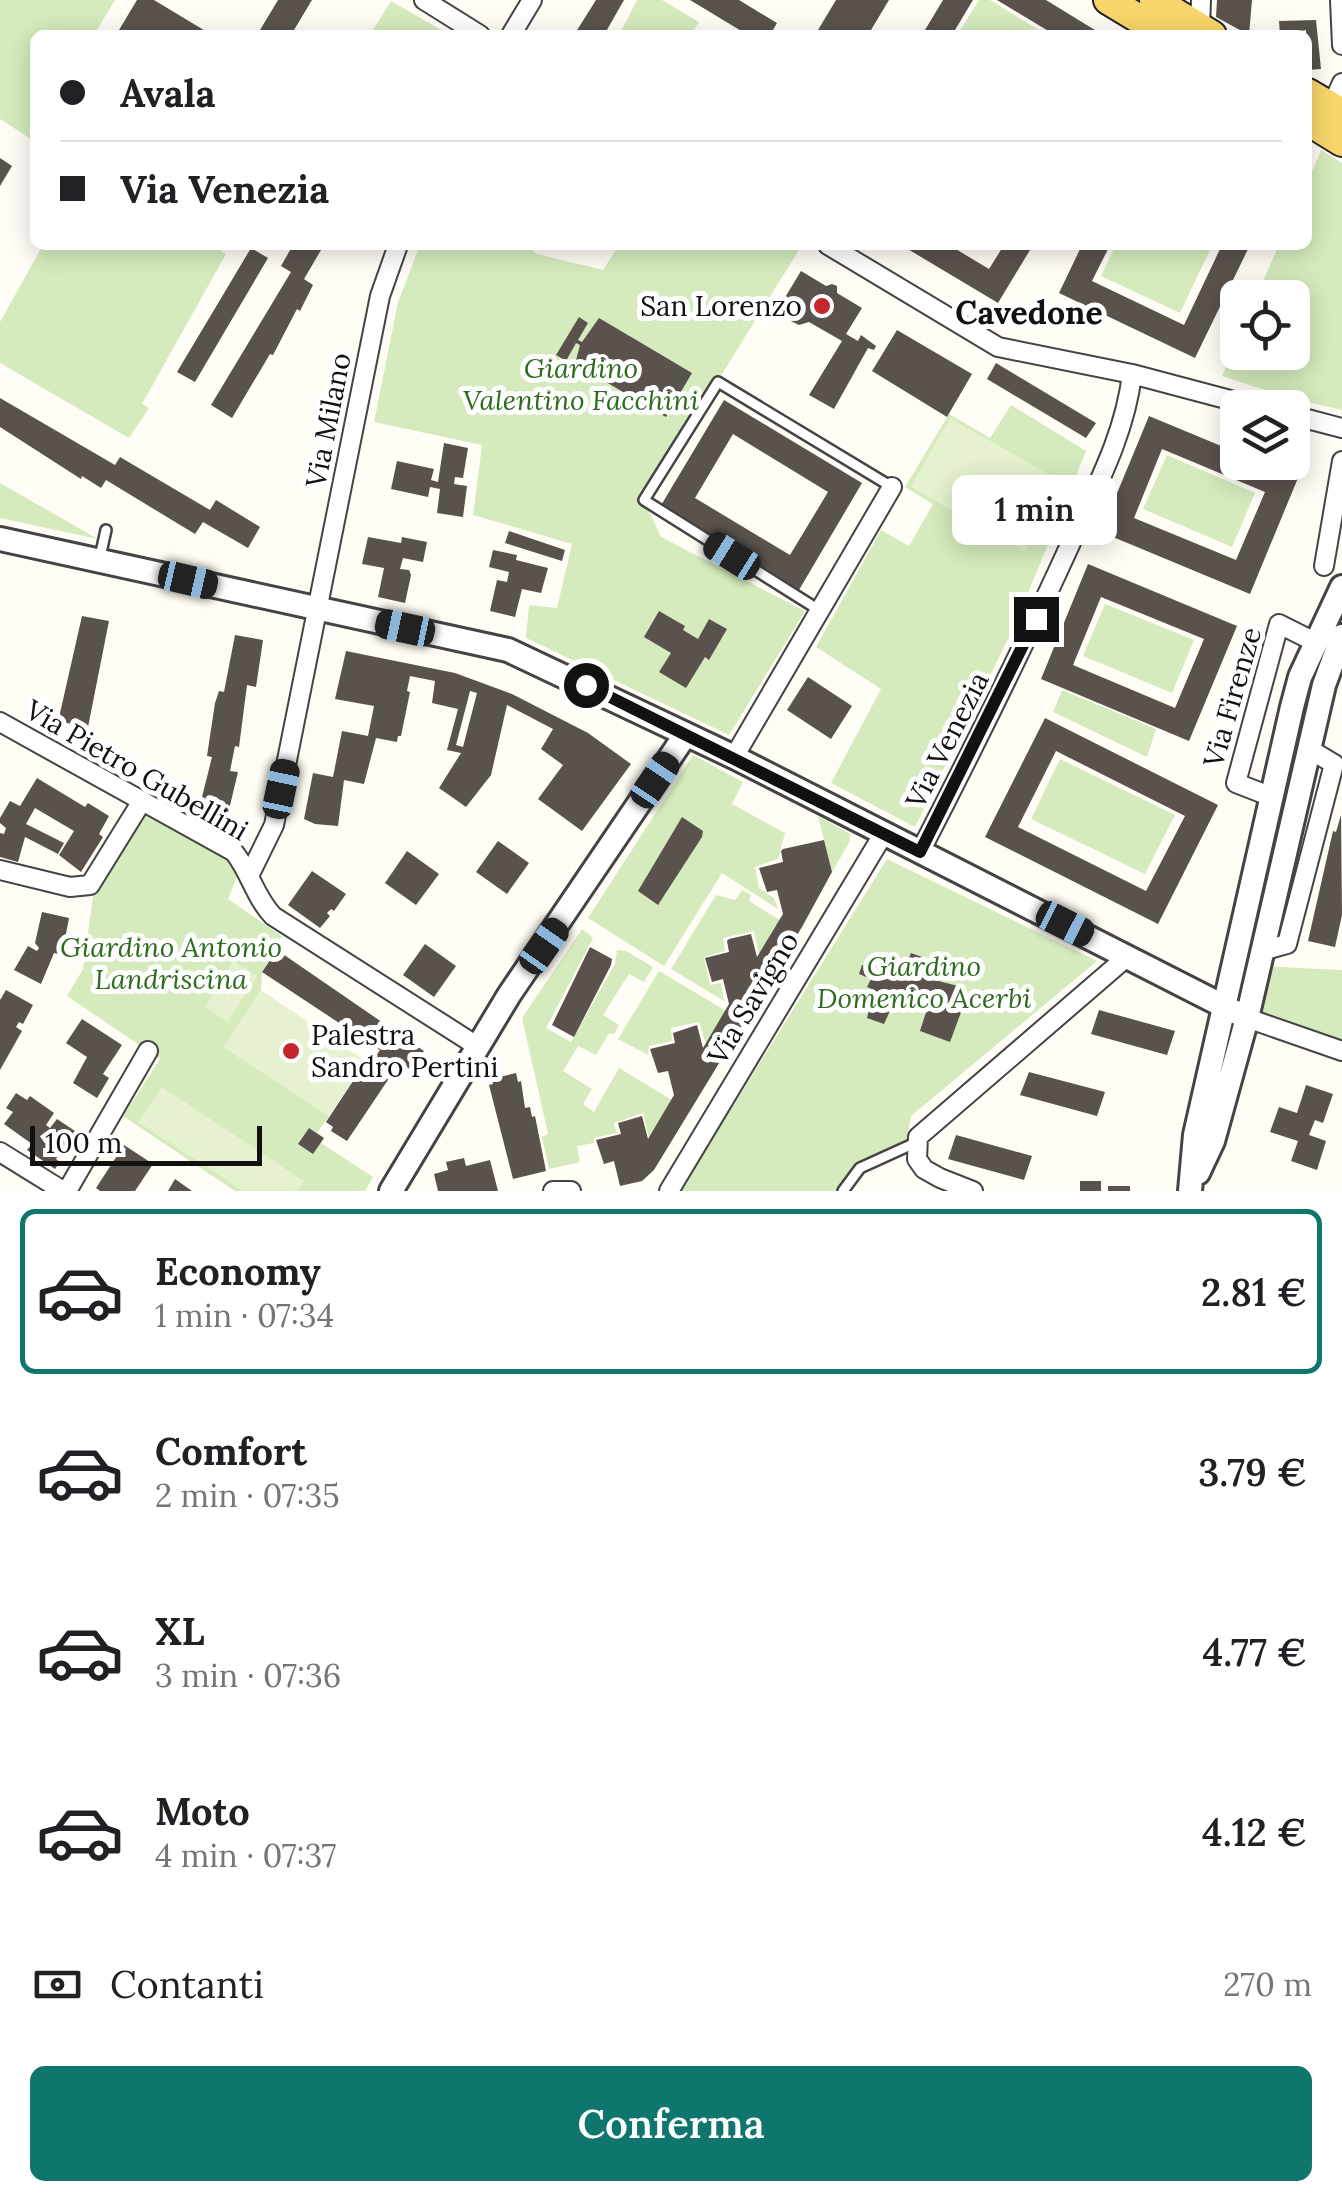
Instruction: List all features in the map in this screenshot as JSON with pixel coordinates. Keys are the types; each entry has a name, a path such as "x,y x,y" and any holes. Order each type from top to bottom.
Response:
{"main road":[{"path":"1108,0 1158,30"},
{"path":"1154,0 1204,21"},
{"path":"1326,103 1342,142"}],"street":[{"path":"424,0 472,30"},
{"path":"514,30 532,0"},
{"path":"1340,0 1342,45"},
{"name":"Via Milano","path":"249,876 274,825 380,296 396,250"},
{"path":"836,250 998,347 1132,374 1220,397"},
{"name":"Via Venezia","path":"920,852 1007,682 1108,461 1124,422 1132,374"},
{"path":"1310,420 1342,428"},
{"path":"1324,566 1342,462"},
{"path":"734,758 892,487"},
{"path":"0,539 508,650 686,734 1246,1018 1342,1051"},
{"path":"1190,1190 1194,1135 1300,677 1342,587"},
{"name":"Via Firenze","path":"1272,797 1236,784 1279,624 1315,642"},
{"path":"1190,1190 1212,1141 1246,1018 1309,750 1333,688 1342,636"},
{"path":"1300,677 1333,688"},
{"name":"Via Pietro Gubellini","path":"0,722 234,852 255,893 273,916 477,1046"},
{"path":"402,1186 477,1046 686,734"},
{"path":"0,870 70,887 90,885 142,800"},
{"name":"Via Savigno","path":"670,1191 884,833"},
{"path":"973,1191 924,1168 917,1160 918,1138 1128,956"},
{"path":"0,1152 65,1191 148,1051"},
{"path":"554,1191 571,1191"}],"lane":[{"path":"819,610 644,500 718,382 892,487"},
{"path":"100,560 106,530"},
{"path":"843,1191 860,1168 915,1143"}],"green space":[{"path":"0,0 115,0 97,30 30,30 30,138 0,119"},
{"path":"637,0 662,0 699,22 694,30 622,30"},
{"path":"979,0 990,0 1039,30 960,30"},
{"path":"391,1 441,30 373,30"},
{"path":"1321,150 1342,163 1342,410 1310,402 1310,390 1265,390 1222,376 1224,370 1310,370 1310,280 1264,280 1277,250 1312,250 1312,171"},
{"path":"40,250 219,250 226,254 142,404 149,408 129,438 0,363 0,322"},
{"name":"Giardino Valentino Facchini","path":"418,250 531,250 603,270 616,250 799,250 644,500 661,537 805,611 729,735 526,638 529,605 557,608 572,544 473,515 482,445 374,422 398,302"},
{"path":"1114,250 1210,250 1180,313 1101,276"},
{"path":"1011,405 1086,451 1015,625 915,827 831,783 881,689 816,647 881,530 909,546 933,504 905,487 949,414 990,438"},
{"path":"950,418 1064,483 1025,552 911,487"},
{"path":"1167,455 1255,493 1232,547 1143,509"},
{"path":"0,483 98,539 0,518"},
{"path":"1105,604 1194,640 1172,693 1083,656"},
{"path":"1062,690 1156,729 1147,757 1053,712"},
{"path":"693,755 743,782 732,804 785,833 778,859 755,867 759,888 774,898 778,909 722,873 664,966 588,918"},
{"path":"1060,759 1175,815 1145,874 1031,819"},
{"name":"Giardino Antonio Landriscina","path":"145,810 230,859 238,874 228,899 282,936 262,972 261,990 224,1047 329,1116 317,1133 324,1138 321,1143 373,1177 365,1191 235,1191 123,1116 160,1059 67,996 83,969 93,897"},
{"path":"818,816 850,834 832,872"},
{"name":"Giardino Domenico Acerbi","path":"887,859 1097,961 911,1116 907,1139 837,1191 680,1191"},
{"path":"742,890 751,895 749,901 793,928 764,980 754,931 723,938 725,951 704,957 710,985 721,983 724,1001 671,969 716,895 735,900"},
{"path":"582,929 593,938 546,1028 571,1042 615,964 617,950 653,967 644,982 629,974 603,1015 619,1025 614,1034 609,1033 596,1055 578,1046 563,1071 592,1089 583,1104 594,1112 619,1068 682,1106 654,1159 643,1113 614,1123 617,1133 577,1146 580,1162 549,1169 542,1137 548,1134 522,1018"},
{"path":"233,961 257,976 228,1022 205,1007"},
{"path":"1258,966 1342,970 1342,1051 1247,1018"},
{"path":"659,971 738,1018 708,1051 699,1022 671,1028 672,1041 649,1046 648,1055 618,1039"},
{"name":"Palestra Sandro Pertini","path":"261,990 365,1061 372,1061 369,1066 364,1064 329,1116 223,1047"},
{"path":"162,1087 304,1181 297,1191 243,1191 138,1122"}],"building":[{"path":"137,0 154,0 204,30 119,30"},
{"path":"278,0 312,0 294,30 260,30"},
{"path":"596,0 624,0 607,30 577,30"},
{"path":"690,0 739,0 777,23 773,30 740,30"},
{"path":"836,0 889,0 871,30 818,30"},
{"path":"943,0 973,0 955,30 925,30"},
{"path":"997,0 1046,0 1095,30 1047,30"},
{"path":"1217,0 1252,0 1249,30 1240,30 1216,17"},
{"path":"1316,20 1321,69 1312,70 1312,30 1280,30 1279,21"},
{"path":"0,158 12,166 0,186"},
{"path":"250,250 268,258 195,382 177,372"},
{"path":"290,250 321,250 304,279 313,285 300,311 297,309 232,418 211,405 291,272 281,266"},
{"path":"909,250 957,250 989,269 1001,250 1030,250 998,303"},
{"path":"1080,250 1108,250 1092,281 1184,325 1220,250 1248,250 1233,280 1220,280 1220,307 1195,358 1059,293"},
{"path":"801,271 826,286 837,286 837,293 862,308 846,334 858,341 861,335 876,346 874,350 868,348 834,409 809,395 842,341 809,322 799,325 791,321 790,310 781,304"},
{"path":"579,317 588,323 578,340 582,342 599,318 692,373 666,417 575,364 580,345 576,343 566,361 556,355"},
{"path":"897,330 972,374 947,417 872,371"},
{"path":"996,363 1096,423 1086,438 987,379"},
{"path":"0,398 115,465 120,457 210,510 216,500 260,527 248,548 203,522 195,534 106,480 101,488 82,476 81,479 0,427"},
{"path":"724,400 862,483 799,590 660,507","holes":["733,434 828,492 790,555 695,498"]},
{"path":"1149,416 1220,446 1220,473 1162,449 1134,518 1236,560 1265,492 1236,480 1297,480 1250,594 1101,532"},
{"path":"444,443 468,448 463,478 455,477 454,484 467,486 463,517 437,513 440,489 430,487 428,497 391,489 397,461 434,469 431,480 438,482"},
{"path":"509,531 565,550 562,561 505,543"},
{"path":"368,537 401,543 402,537 427,542 423,562 403,558 400,569 409,570 411,575 405,603 378,597 384,568 362,564"},
{"path":"493,550 548,568 541,593 522,589 515,617 490,611 497,580 507,582 509,572 489,567"},
{"path":"1088,564 1237,626 1189,741 1041,679","holes":["1101,597 1204,639 1175,708 1073,665"]},
{"path":"659,611 698,639 709,619 727,629 686,688 659,672 671,653 644,637"},
{"path":"82,616 109,621 88,727 61,722 60,713"},
{"path":"235,635 263,640 256,687 247,685 239,747 235,746 230,771 238,772 227,818 198,813 212,757 207,756 215,703 219,691 224,692"},
{"path":"346,651 455,673 512,694 588,733 631,764 582,831 538,799 563,765 541,749 553,729 507,705 491,775 466,807 439,788 461,753 447,750 458,709 432,703 435,681 410,676 401,736 397,742 376,738 364,784 344,780 338,826 315,824 304,819 313,773 333,777 342,731 368,736 374,706 335,699","holes":["470,691 477,693 463,747 456,745"]},
{"path":"808,677 852,706 831,739 787,710"},
{"path":"1045,718 1218,805 1158,924 985,837","holes":["1056,751 1185,816 1146,891 1018,827"]},
{"path":"37,778 85,807 88,803 109,816 99,834 103,837 81,872 59,855 74,831 35,808 26,824 64,843 58,854 25,837 18,862 0,857 0,833 4,834 6,828 0,818 10,801 20,806"},
{"path":"1341,815 1342,915 1335,947 1308,941 1333,831 1336,832"},
{"path":"682,817 703,831 702,837 658,905 638,891"},
{"path":"824,840 832,872 802,927 654,1170 642,1181 620,1186 614,1161 604,1164 596,1140 621,1134 618,1123 642,1116 648,1139 674,1095 668,1071 658,1073 650,1049 675,1043 673,1033 697,1025 703,1048 729,1004 723,979 712,982 705,958 729,952 729,939 751,934 757,957 783,914 777,890 767,892 759,868 783,862 783,849"},
{"path":"498,841 529,863 507,894 476,872"},
{"path":"407,851 439,874 416,905 385,883"},
{"path":"312,871 346,894 334,911 327,913 330,916 320,928 288,905"},
{"path":"42,912 69,918 62,955 54,953 41,984 14,970 28,946 37,951 39,948 35,943"},
{"path":"425,944 456,966 434,997 403,975"},
{"path":"590,947 612,959 611,965 574,1037 552,1025"},
{"path":"277,950 424,1051 411,1070 400,1062 347,1141 331,1131 333,1127 326,1122 365,1063 369,1066 380,1050 262,972"},
{"path":"911,953 922,957 915,975 962,987 956,1005 963,1007 950,1042 920,1031 928,1006 897,995 884,1024 867,1018 874,990 867,987 871,979 859,974 862,965 867,960 903,973"},
{"path":"6,990 33,1005 23,1024 19,1022 16,1027 22,1031 0,1070 0,1000"},
{"path":"1099,1010 1175,1031 1167,1055 1091,1034"},
{"path":"82,1019 122,1045 103,1074 109,1078 97,1098 73,1083 87,1057 66,1043"},
{"path":"324,1022 350,1040 348,1049 319,1029"},
{"path":"1029,1072 1105,1092 1097,1116 1020,1095"},
{"path":"516,1073 525,1108 530,1107 532,1117 535,1116 546,1171 513,1179 489,1085 493,1084 492,1079"},
{"path":"1306,1085 1333,1094 1323,1123 1315,1120 1309,1135 1326,1141 1317,1170 1291,1161 1298,1141 1270,1132 1279,1107 1297,1113"},
{"path":"16,1093 27,1100 30,1096 54,1113 46,1125 50,1128 57,1119 75,1131 56,1159 60,1162 55,1169 27,1150 32,1144 4,1124 13,1112 6,1108"},
{"path":"309,1128 324,1138 313,1154 298,1144"},
{"path":"956,1135 1032,1156 1024,1180 948,1159"},
{"path":"124,1145 153,1164 135,1191 100,1191 96,1188"},
{"path":"464,1158 466,1166 490,1160 498,1191 438,1191 434,1174 448,1170 446,1162"},
{"path":"175,1179 192,1191 168,1191"},
{"path":"1080,1181 1101,1181 1101,1191 1080,1191"},
{"path":"1108,1186 1130,1186 1130,1191 1108,1191"}],"place":[{"name":"San Lorenzo","path":"822,306"},
{"name":"Palestra Sandro Pertini","path":"291,1051"}],"district":[{"name":"Cavedone","path":"1029,312"}],"route":[{"path":"586,685 920,852 1036,619"}]}
